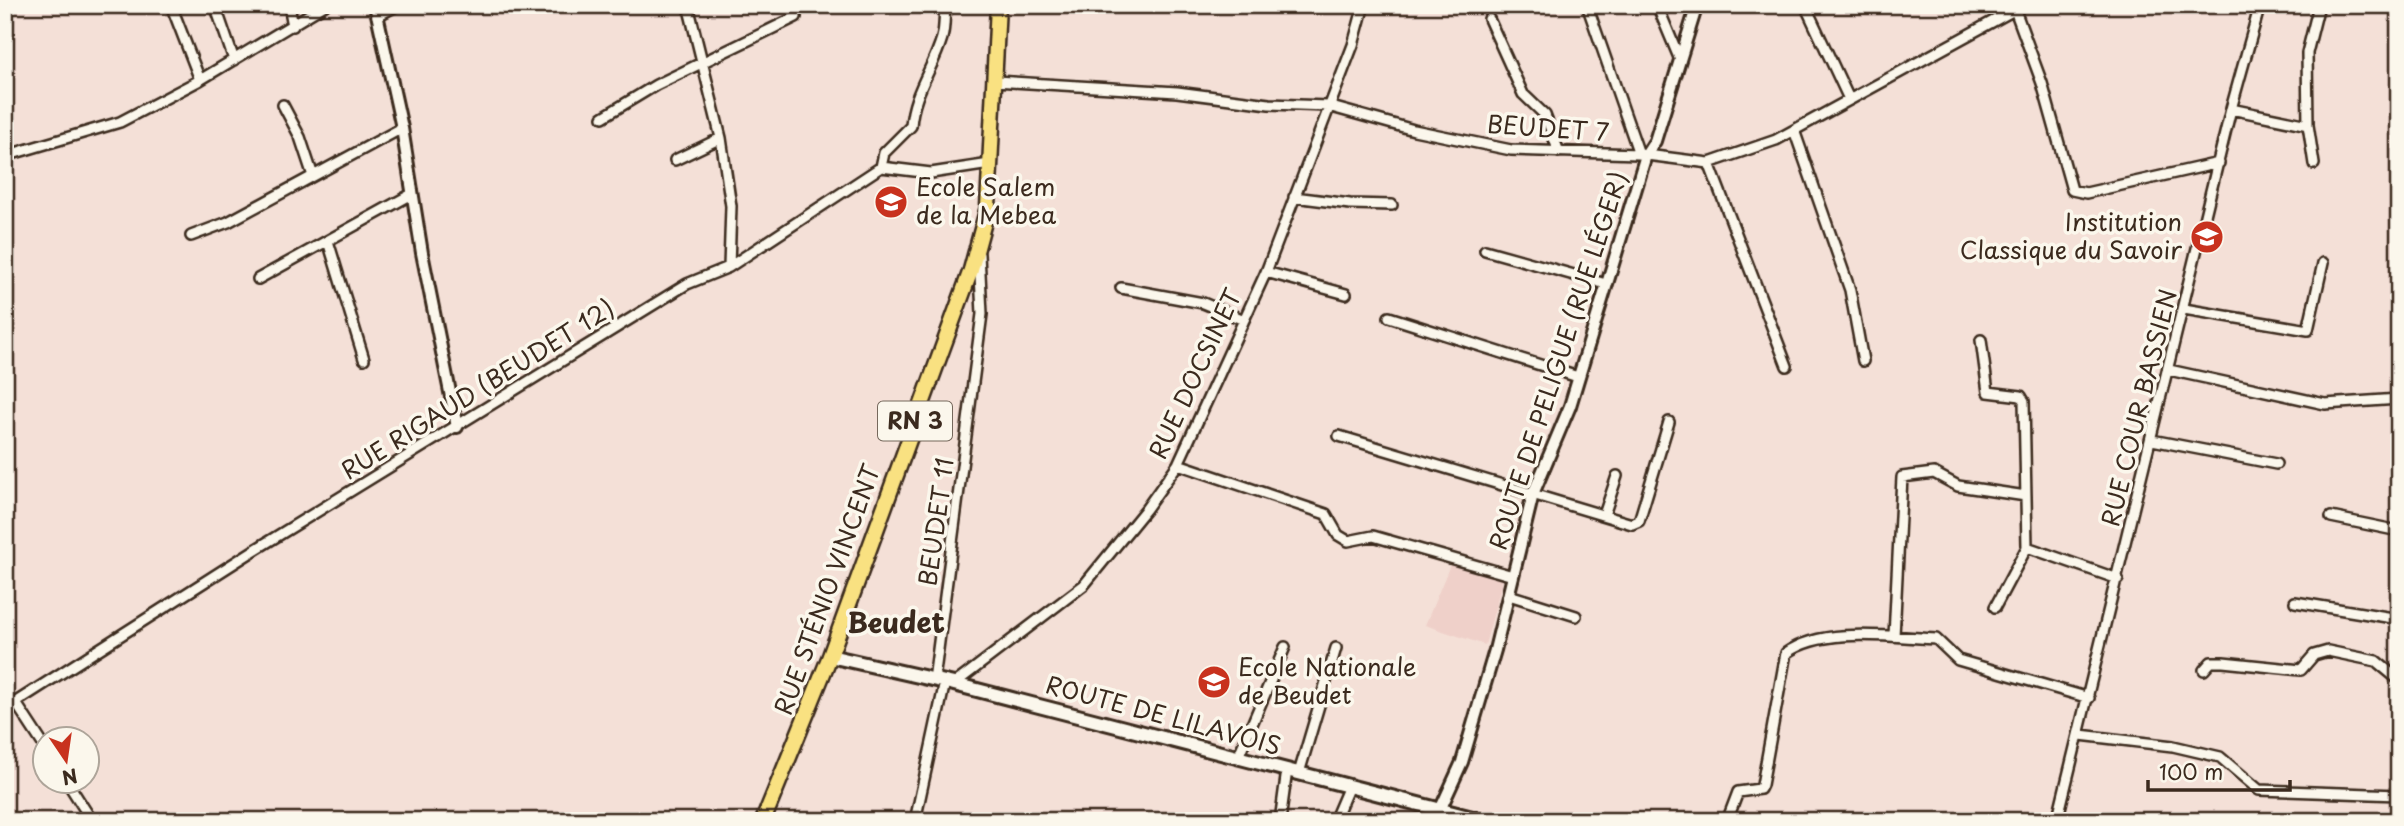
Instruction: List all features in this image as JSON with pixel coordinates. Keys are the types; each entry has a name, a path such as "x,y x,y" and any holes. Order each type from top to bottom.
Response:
{"main road":[{"name":"RUE STÉNIO VINCENT","path":"763,821 830,656 978,244 988,206 998,5"},
{"name":"ROUTE DE LILAVOIS","path":"830,656 944,682 1349,786 1438,815 1484,821"}],"street":[{"path":"171,5 200,80"},
{"path":"215,5 234,60"},
{"path":"289,5 293,26"},
{"path":"5,156 120,122 200,80 325,5"},
{"path":"398,5 376,10 402,128 412,194 457,427"},
{"path":"688,5 721,138 731,206 729,267"},
{"path":"945,5 943,37 922,82 912,111 911,126 884,153 881,167 930,173 990,164"},
{"name":"RUE DOCSINET","path":"944,682 1084,585 1146,509 1178,464 1266,272 1353,45 1364,5"},
{"path":"1587,5 1642,154"},
{"path":"1657,5 1680,61"},
{"name":"ROUTE DE PELIGUE (RUE LÉGER)","path":"1438,815 1462,762 1533,495 1570,406 1642,154 1655,141 1697,5"},
{"path":"1805,5 1849,99"},
{"name":"RUE COUR BASSIEN","path":"2057,821 2231,109 2260,5"},
{"path":"2314,164 2308,125 2307,53 2319,5"},
{"path":"2019,8 2072,190 2086,193 2219,163"},
{"name":"BEUDET 7","path":"995,81 1177,92 1269,104 1328,106 1414,130 1511,150 1642,154 1709,163 1776,140 2019,8"},
{"path":"603,117 656,85 796,18"},
{"path":"1489,19 1523,94 1545,115 1559,152"},
{"path":"283,105 300,138 313,176"},
{"path":"2231,109 2308,125"},
{"path":"191,236 228,222 402,128"},
{"path":"1794,130 1850,290 1863,361"},
{"path":"675,160 721,138"},
{"path":"1709,163 1787,366"},
{"name":"RUE RIGAUD (BEUDET 12)","path":"5,709 687,284 729,267 881,167"},
{"path":"258,279 412,194"},
{"path":"1294,197 1350,204 1392,205"},
{"path":"328,241 365,359"},
{"name":"BEUDET 11","path":"915,821 944,682 982,314 978,244"},
{"path":"1485,250 1606,284"},
{"path":"2183,309 2308,330 2323,263"},
{"path":"1266,272 1346,294"},
{"path":"1121,288 1203,303 1244,320"},
{"path":"1390,317 1578,377"},
{"path":"1981,340 1988,392 2021,396 2024,401 2027,547 1995,607"},
{"path":"2169,370 2325,404 2399,398"},
{"path":"1339,436 1632,524 1639,521 1670,422"},
{"path":"2152,440 2276,464"},
{"path":"1178,464 1326,514 1338,535 1348,541 1373,536 1513,576"},
{"path":"1894,636 1902,477 1934,473 1958,486 2026,496"},
{"path":"1604,515 1617,476"},
{"path":"2331,517 2399,531"},
{"path":"2027,547 2118,579"},
{"path":"1508,595 1576,616"},
{"path":"2295,602 2399,619"},
{"path":"1727,821 1738,792 1760,789 1762,785 1786,653 1811,640 1894,636 1936,639 1958,660 2089,698"},
{"path":"1238,757 1285,647"},
{"path":"1280,821 1293,772 1336,648"},
{"path":"2204,670 2211,662 2301,670 2314,655 2328,651 2376,661 2399,680"},
{"path":"16,703 32,728"},
{"path":"2080,735 2173,746 2220,757 2259,790 2399,795"},
{"path":"1334,821 1349,786"},
{"path":"75,794 92,821"}],"shaded area":[{"path":"1450,565 1503,579 1485,645 1425,625"}],"place":[{"name":"Ecole Salem de la Mebea","path":"891,202"},
{"name":"Institution Classique du Savoir","path":"2207,237"},
{"name":"Ecole Nationale de Beudet","path":"1214,682"}],"district":[{"name":"Beudet","path":"896,623"}]}
